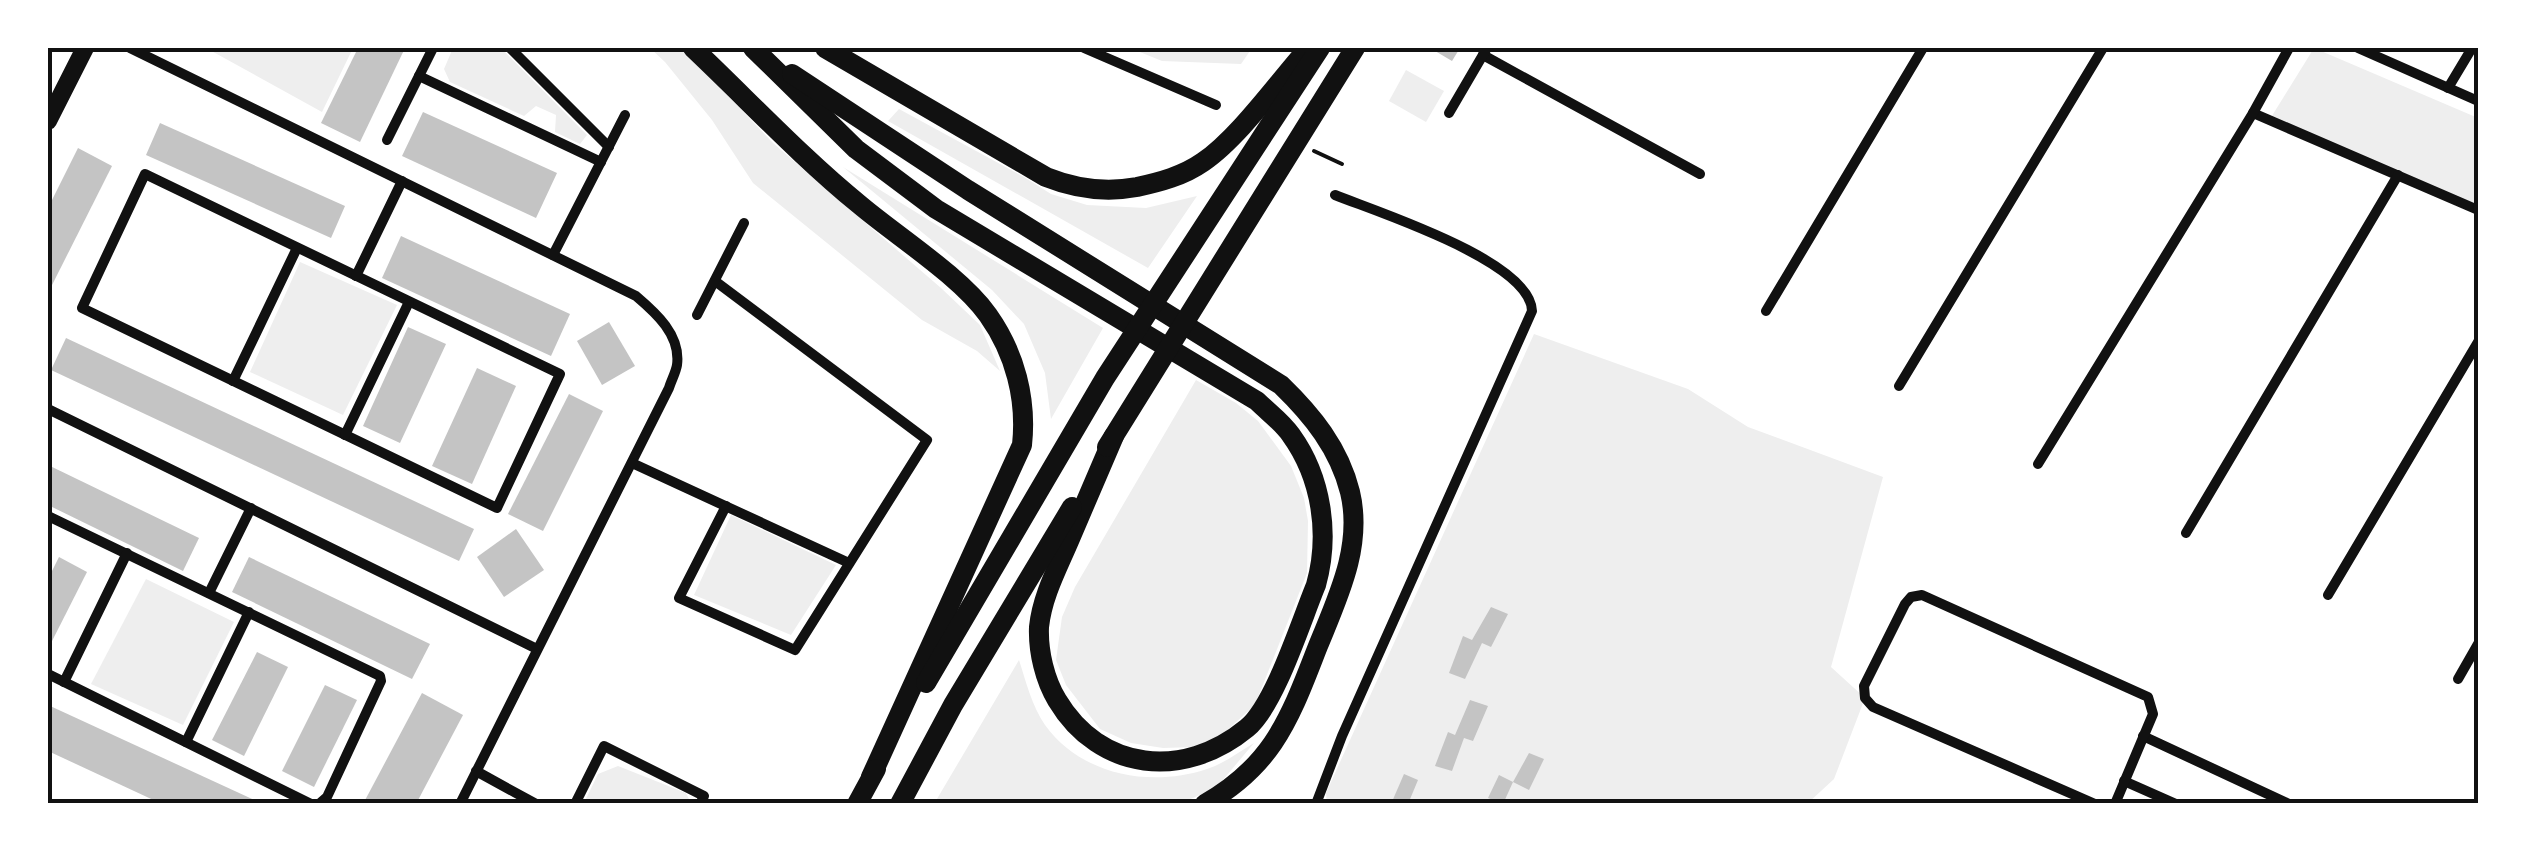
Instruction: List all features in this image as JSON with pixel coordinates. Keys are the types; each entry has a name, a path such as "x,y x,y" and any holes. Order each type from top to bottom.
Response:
{"highway":[{"path":"693,48 857,203 960,286 986,312 1012,359 1021,390 1025,419 1022,445 857,804"},
{"path":"752,48 856,149 891,177 936,209 1258,402 1290,433 1318,491 1324,529 1320,571 1261,713 1239,734 1185,759 1132,758 1096,744 1066,715 1044,668 1039,631 1044,599 1114,436"},
{"path":"752,48 968,190 1281,384 1312,415 1336,454 1350,491 1353,513 1353,542 1345,579 1299,695 1273,743 1252,768 1205,804"},
{"path":"824,48 1046,176 1070,185 1108,191 1172,178 1203,162 1309,48"},
{"path":"871,777 1105,378 1320,48"},
{"path":"900,804 953,705 1114,436 1355,48"}],"main road":[{"path":"48,121 85,48"}],"street":[{"path":"130,48 636,296 658,315 674,340 678,363 669,388 460,804"},
{"path":"386,140 433,48"},
{"path":"510,48 609,147"},
{"path":"1084,48 1216,105"},
{"path":"1766,312 1923,48"},
{"path":"1899,386 2103,48"},
{"path":"2038,464 2289,48"},
{"path":"2358,48 2478,100"},
{"path":"2448,88 2472,48"},
{"path":"1449,114 1485,51 1700,174"},
{"path":"419,76 601,162"},
{"path":"2253,112 2478,210"},
{"path":"553,255 626,114"},
{"path":"145,174 297,248 560,374 496,508 82,308 145,174"},
{"path":"2186,533 2398,175"},
{"path":"356,276 402,181"},
{"path":"1316,804 1342,736 1532,311 1529,296 1488,260 1335,195"},
{"path":"697,315 744,223"},
{"path":"233,381 297,248"},
{"path":"716,282 927,440 794,650 680,598 726,506"},
{"path":"345,435 409,302"},
{"path":"2328,594 2478,342"},
{"path":"48,409 537,649"},
{"path":"632,463 850,563"},
{"path":"209,593 251,508"},
{"path":"48,516 381,678 327,797 319,804"},
{"path":"64,682 126,554"},
{"path":"2095,804 1872,707 1865,698 1864,686 1911,597 1922,596 2148,697 2152,714 2115,804"},
{"path":"186,742 250,612"},
{"path":"2458,678 2478,644"},
{"path":"48,674 311,804"},
{"path":"2143,736 2290,804"},
{"path":"576,804 604,746 704,796 700,804"},
{"path":"476,770 536,804"},
{"path":"2124,782 2176,804"}],"shaded area":[{"path":"206,48 353,48 322,112"},
{"path":"453,48 501,48 587,135 580,144 555,132 556,115 536,106 524,116 450,82 444,69"},
{"path":"650,48 683,49 773,143 980,325 1000,371 977,351 922,320 753,183 712,120"},
{"path":"1130,48 1252,48 1241,64 1162,61"},
{"path":"2314,48 2478,118 2478,210 2270,119"},
{"path":"1406,70 1444,91 1426,122 1389,101"},
{"path":"899,109 1051,194 1087,205 1146,208 1197,196 1148,268 888,121"},
{"path":"843,167 1103,328 1051,419 1045,373 1024,324 992,290"},
{"path":"300,262 397,305 343,415 250,372"},
{"path":"1534,334 1688,389 1748,427 1883,477 1831,667 1865,698 1834,779 1808,803 1327,804 1326,793"},
{"path":"1196,380 1258,421 1291,466 1308,521 1307,573 1255,705 1223,734 1195,747 1163,748 1131,743 1100,729 1066,685 1056,660 1062,617 1075,587"},
{"path":"731,515 836,565 791,635 694,595"},
{"path":"146,579 234,622 183,725 91,684"},
{"path":"1019,660 1045,725 1077,756 1097,766 1140,777 1185,775 1219,764 1254,743 1217,787 1182,803 934,804"},
{"path":"618,766 686,793 691,803 584,803 598,774"}],"building":[{"path":"358,48 405,48 360,142 321,123"},
{"path":"1430,48 1460,48 1452,61"},
{"path":"423,112 557,173 536,218 402,156"},
{"path":"160,123 345,206 331,238 146,155"},
{"path":"78,148 112,166 48,293 48,208"},
{"path":"401,236 570,314 551,356 382,278"},
{"path":"609,322 635,366 602,385 577,341"},
{"path":"408,327 446,344 400,443 363,426"},
{"path":"66,338 474,529 459,561 51,370"},
{"path":"477,368 516,386 472,484 432,466"},
{"path":"569,394 603,411 543,531 508,514"},
{"path":"48,465 199,538 183,571 48,505"},
{"path":"516,529 544,570 504,597 477,557"},
{"path":"59,557 87,572 48,649 48,579"},
{"path":"249,557 430,644 412,679 232,592"},
{"path":"1491,607 1508,614 1491,647 1482,643 1465,679 1449,673 1463,636 1472,640"},
{"path":"257,652 288,667 244,756 212,740"},
{"path":"325,685 357,700 314,787 282,771"},
{"path":"422,693 463,715 416,804 363,804"},
{"path":"1470,700 1488,706 1473,741 1464,738 1452,771 1435,766 1448,732 1455,735"},
{"path":"48,705 263,804 162,804 48,751"},
{"path":"1529,753 1544,759 1529,790 1513,782"},
{"path":"1404,774 1418,780 1408,804 1391,804"},
{"path":"1499,775 1513,782 1503,804 1488,798"}]}
